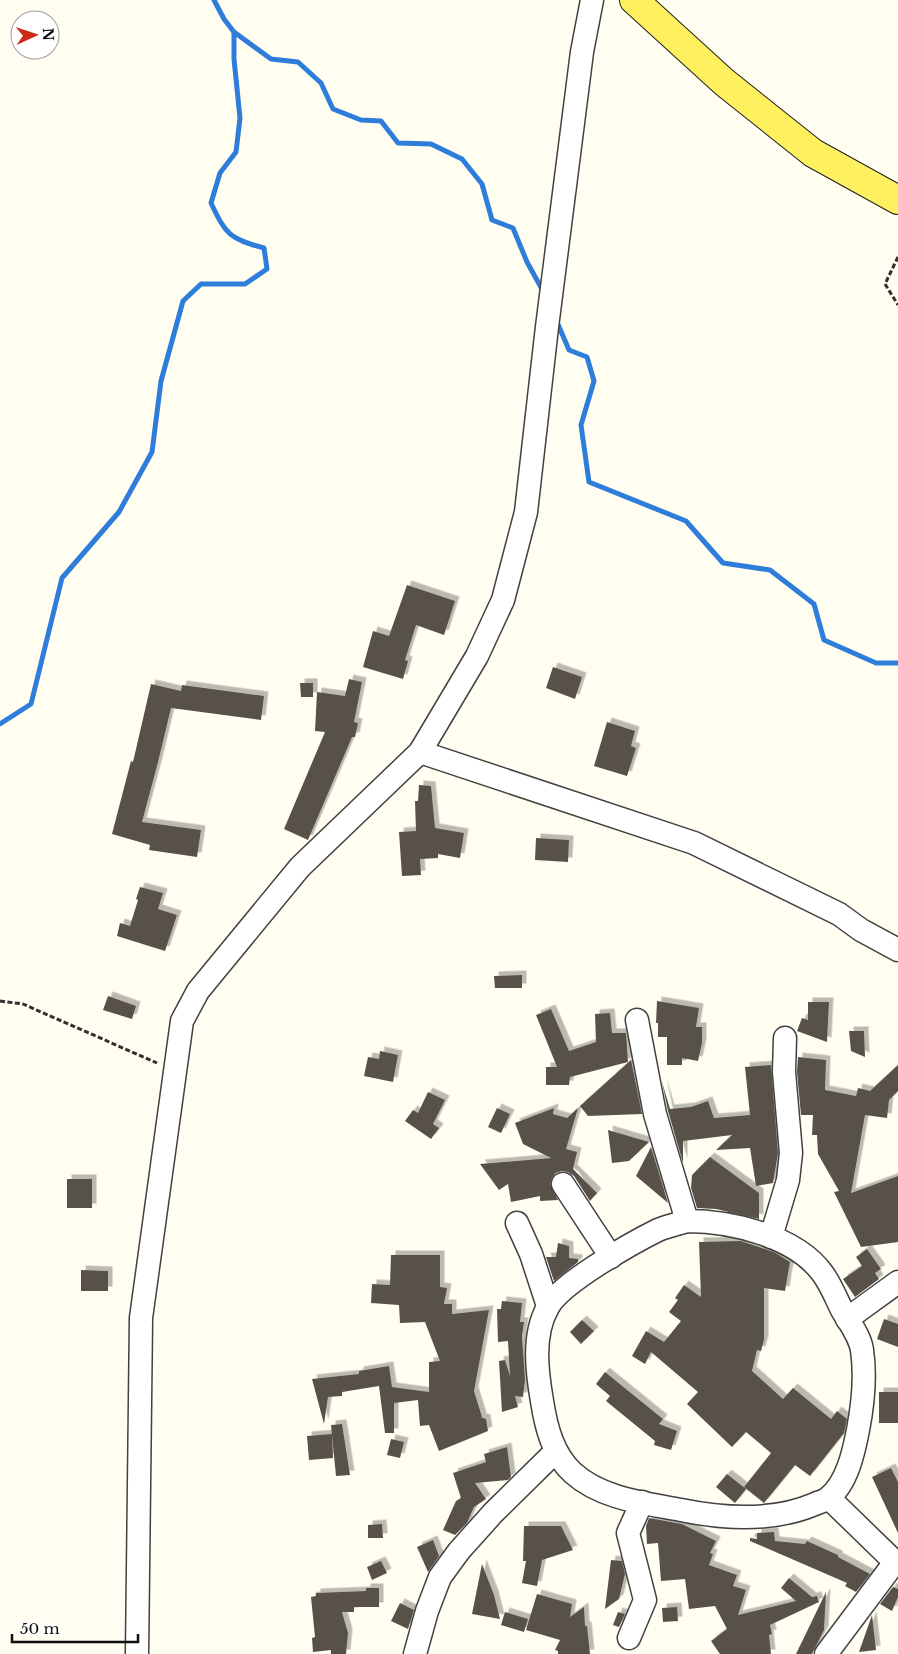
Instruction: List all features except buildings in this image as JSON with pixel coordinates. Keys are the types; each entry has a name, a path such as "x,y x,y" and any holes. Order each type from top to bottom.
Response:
{"main road":[{"path":"634,0 724,82 813,153 898,200"}],"street":[{"path":"137,1654 141,1318 182,1021 198,991 300,867 420,752 477,656 503,600 526,512 582,52 592,0"},
{"path":"420,752 694,843 840,914 861,930 898,950"},
{"path":"637,1020 655,1114 687,1221"},
{"path":"771,1237 788,1180 791,1153 784,1072 785,1038"},
{"path":"563,1184 611,1257"},
{"path":"687,1221 706,1221 737,1227 771,1237 790,1246 810,1260 823,1274 862,1347 863,1393 852,1460 841,1483 829,1498 803,1509 775,1516 750,1518 691,1512 642,1502 605,1493 581,1480 564,1464 556,1451 545,1423 539,1384 537,1349 542,1322 548,1306 580,1276 611,1257 660,1230 687,1221"},
{"path":"517,1223 531,1254 548,1306"},
{"path":"847,1319 898,1282"},
{"path":"415,1654 427,1611 440,1577 459,1551 493,1513 556,1451"},
{"path":"826,1654 896,1564 829,1498"},
{"path":"629,1638 645,1600 628,1533 642,1502"}],"path":[{"path":"898,257 885,284 898,305"},
{"path":"0,1001 22,1004 174,1071"}],"waterway":[{"path":"0,724 31,704 62,578 119,512 152,452 161,381 183,301 201,284 245,284 267,269 264,248 243,242 230,234 225,229 211,203 220,173 236,152 240,118 234,59 234,32 224,19 214,0"},
{"path":"234,32 271,59 298,62 321,83 333,109 361,120 381,121 398,143 431,144 462,159 482,184 492,220 513,228 527,262 543,291"},
{"path":"557,322 569,350 587,357 594,381 581,425 589,482 686,521 723,563 770,570 814,604 824,640 876,663 898,663"}]}
